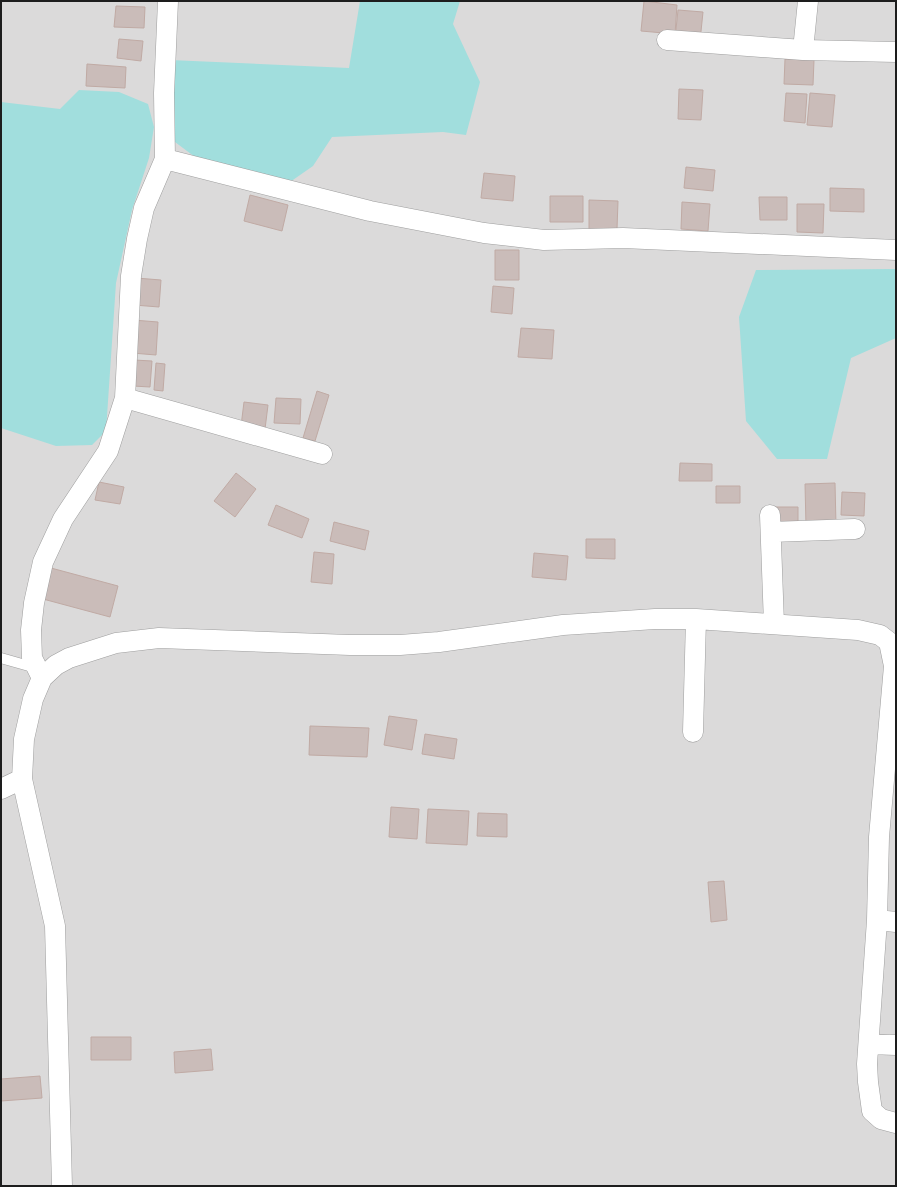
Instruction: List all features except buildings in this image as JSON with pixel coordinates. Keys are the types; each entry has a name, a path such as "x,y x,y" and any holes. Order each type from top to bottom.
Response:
{"street":[{"path":"62,1186 55,926 22,780 24,739 39,673 32,658 30,630 43,562 63,519 108,451 125,398 131,276 137,240 144,208 165,159 164,93 168,1"},
{"path":"804,50 808,1"},
{"path":"667,40 804,50 896,52"},
{"path":"165,159 370,211 505,236 544,240 623,238 896,250"},
{"path":"125,398 322,454"},
{"path":"774,624 770,524 854,529"},
{"path":"39,673 69,658 116,644 160,638 350,646 400,646 563,625 654,619 696,619 858,630 892,638 893,679 887,837 887,921 869,1044 868,1082 872,1111 881,1119 896,1123"},
{"path":"693,732 696,619"},
{"path":"1,789 22,780"},
{"path":"869,1044 896,1045"}],"lane":[{"path":"1,658 39,673"}],"shaded area":[{"path":"1,1 896,1 896,1186 1,1186"}],"water":[{"path":"360,1 460,1 453,24 480,82 466,135 443,132 332,137 313,166 290,182 195,157 175,142 162,94 170,60 349,68"},
{"path":"79,90 119,92 148,104 154,127 149,158 132,210 116,283 106,431 92,445 56,446 1,428 1,102 60,109"},
{"path":"896,269 896,338 851,358 827,459 777,459 746,421 739,317 756,270"}]}
